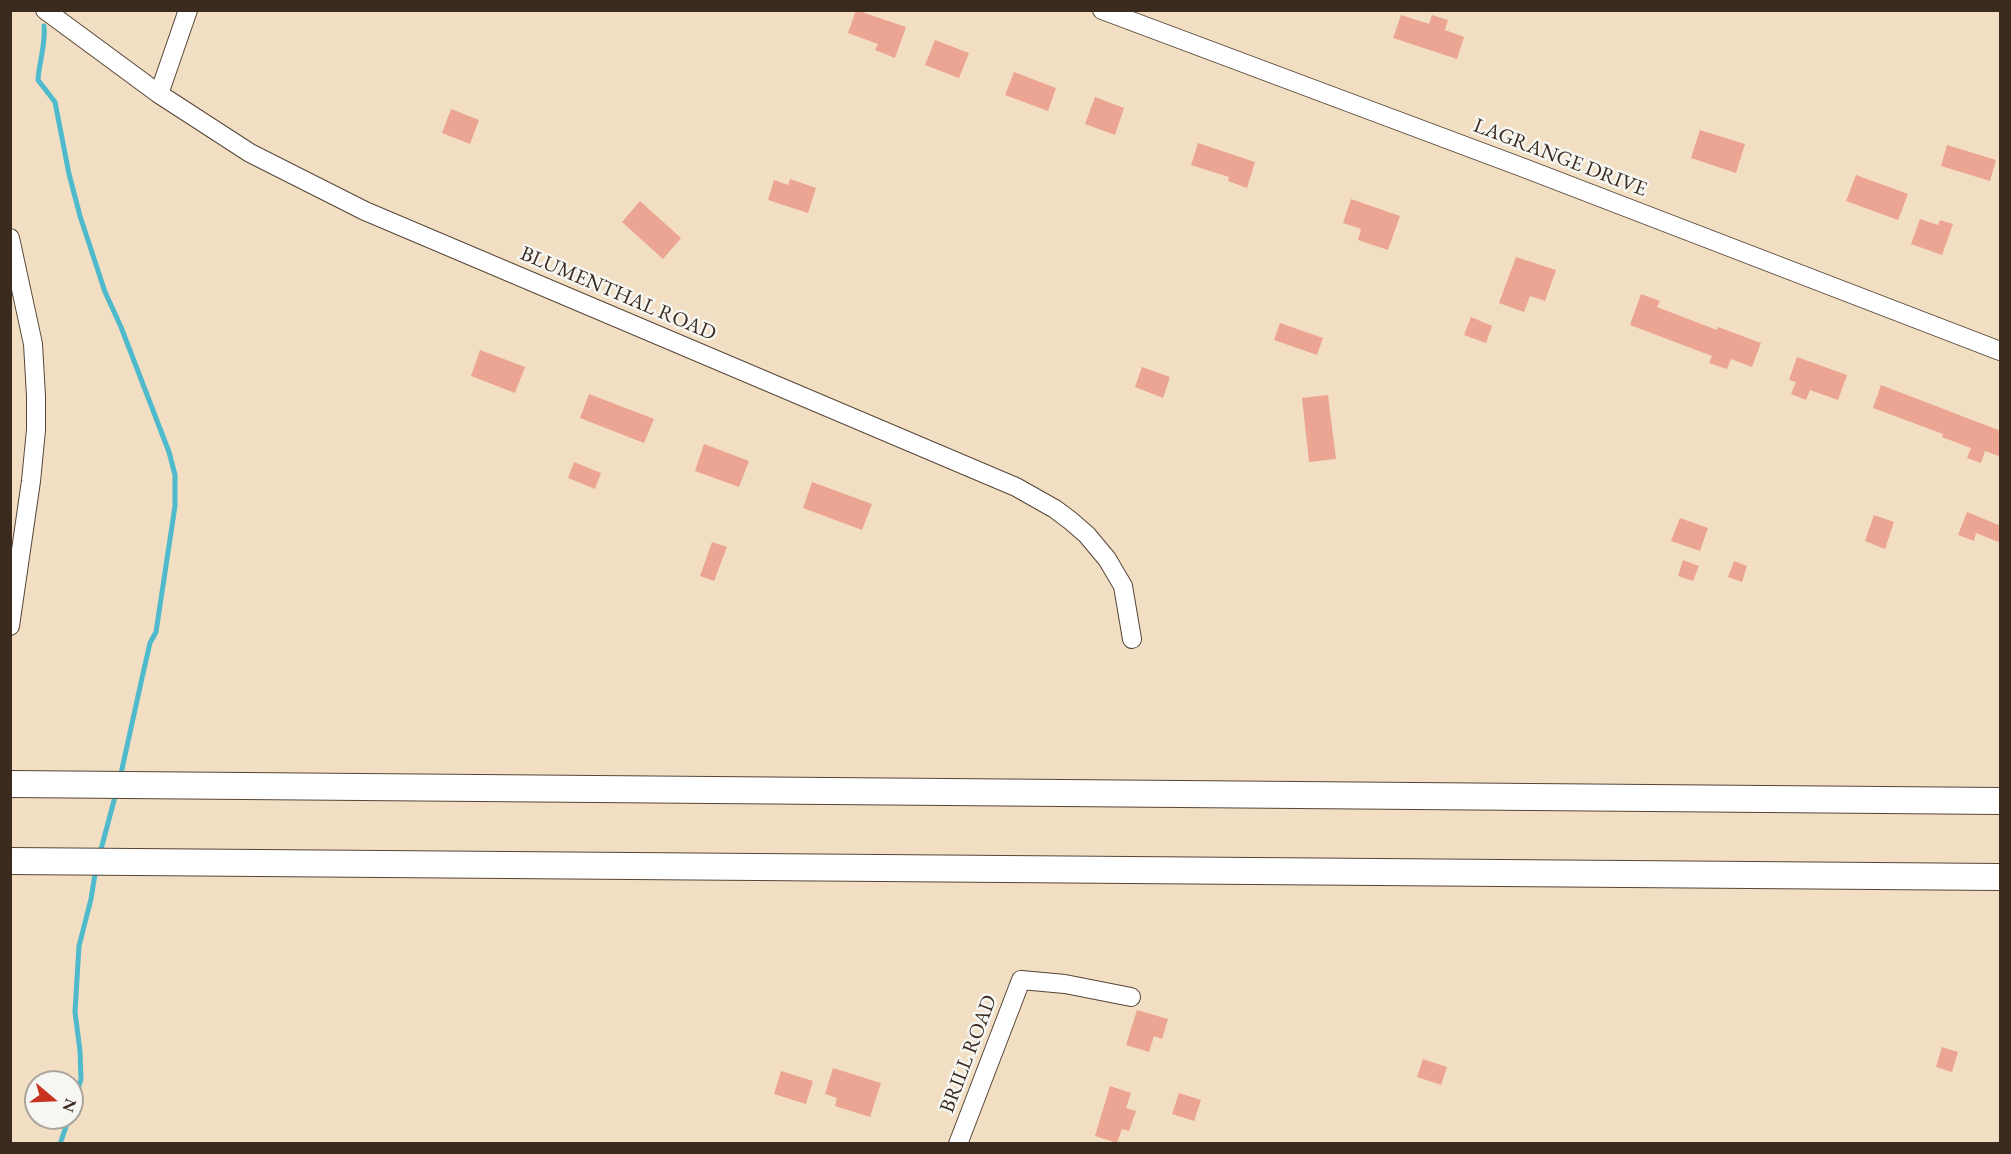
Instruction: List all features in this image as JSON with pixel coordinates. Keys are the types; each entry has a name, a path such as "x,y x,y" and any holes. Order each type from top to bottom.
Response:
{"highway":[{"path":"10,784 2001,801"},
{"path":"10,861 2001,877"}],"street":[{"name":"BLUMENTHAL ROAD","path":"45,10 159,94 243,149 365,211 1024,492 1055,509 1087,535 1107,559 1123,585 1132,639"},
{"path":"159,94 188,10"},
{"name":"LAGRANGE DRIVE","path":"1102,10 1524,168 2001,351"},
{"path":"1150,28 1156,10"},
{"path":"10,238 33,344 36,396 36,430 32,470 10,626"},
{"name":"BRILL ROAD","path":"958,1143 1021,980 1065,984 1131,998"}],"building":[{"path":"856,10 906,27 895,58 875,50 878,44 848,33"},
{"path":"1401,15 1429,24 1432,15 1448,20 1445,30 1464,37 1457,59 1393,38"},
{"path":"935,40 969,53 959,78 925,65"},
{"path":"1014,72 1056,88 1048,111 1005,95"},
{"path":"1095,97 1124,108 1115,135 1085,124"},
{"path":"451,109 479,120 470,144 442,133"},
{"path":"1700,130 1745,144 1736,173 1691,158"},
{"path":"1198,143 1255,162 1247,188 1228,181 1229,177 1191,165"},
{"path":"1947,145 1996,160 1990,181 1941,166"},
{"path":"1856,175 1908,194 1898,220 1846,201"},
{"path":"790,179 816,188 808,213 768,200 774,180 788,185"},
{"path":"1351,199 1400,216 1388,250 1358,240 1361,229 1343,223"},
{"path":"640,201 681,238 663,259 622,222"},
{"path":"1920,219 1938,225 1940,220 1953,224 1942,255 1911,244"},
{"path":"1516,257 1556,270 1545,301 1530,296 1524,312 1499,303"},
{"path":"1641,294 1660,301 1657,307 1717,330 1718,327 1761,343 1752,367 1731,359 1727,369 1709,363 1712,356 1630,325"},
{"path":"1471,317 1492,326 1486,343 1464,335"},
{"path":"1280,323 1323,338 1317,355 1274,340"},
{"path":"480,350 525,367 515,393 471,376"},
{"path":"1797,357 1847,375 1838,400 1810,390 1806,400 1791,394 1796,382 1789,380"},
{"path":"1142,367 1170,377 1163,398 1135,387"},
{"path":"1881,385 2001,431 2001,457 1985,451 1981,463 1967,458 1971,448 1942,437 1943,434 1873,408"},
{"path":"589,394 654,419 644,443 580,418"},
{"path":"1328,395 1336,459 1309,462 1302,398"},
{"path":"704,444 749,461 739,487 695,471"},
{"path":"574,462 601,473 595,489 568,478"},
{"path":"812,482 872,504 862,530 803,508"},
{"path":"1967,512 2001,526 2001,543 1976,533 1974,541 1958,535"},
{"path":"1874,515 1894,522 1885,549 1865,541"},
{"path":"1680,518 1708,528 1700,551 1671,541"},
{"path":"712,542 727,547 714,581 700,576"},
{"path":"1683,560 1699,566 1693,581 1678,576"},
{"path":"1734,561 1747,566 1742,582 1728,577"},
{"path":"1137,1010 1168,1019 1162,1039 1154,1036 1149,1052 1126,1045"},
{"path":"1942,1047 1958,1052 1952,1072 1936,1067"},
{"path":"1423,1059 1447,1067 1441,1085 1417,1077"},
{"path":"833,1068 881,1083 870,1117 835,1106 837,1098 825,1094"},
{"path":"781,1071 813,1081 806,1104 774,1094"},
{"path":"1110,1086 1131,1093 1126,1108 1136,1111 1129,1131 1122,1129 1117,1143 1095,1136"},
{"path":"1179,1093 1201,1100 1194,1121 1172,1114"}],"waterway":[{"path":"44,26 38,80 55,102 80,216 105,292 121,327 169,452 175,475 175,506 156,632 150,643 120,778"},
{"path":"100,853 116,793"},
{"path":"81,1070 75,1012 79,946 96,868"},
{"path":"60,1144 65,1130"}]}
